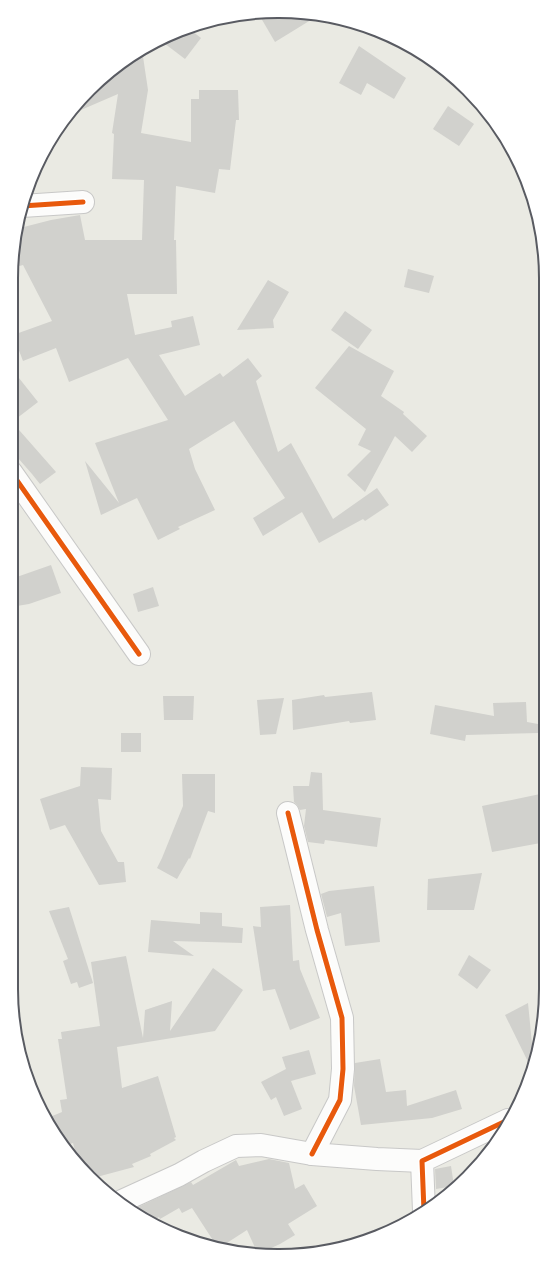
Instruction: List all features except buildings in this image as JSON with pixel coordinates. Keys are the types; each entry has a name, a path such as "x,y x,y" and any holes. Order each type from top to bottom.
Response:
{"street":[{"path":"29,206 84,202"},
{"path":"18,482 138,654"},
{"path":"288,813 317,930 342,1018 343,1069 340,1100 312,1154"},
{"path":"126,1199 180,1175 204,1161 236,1146 261,1145 312,1154 422,1161 501,1123"},
{"path":"422,1161 424,1204"}],"cycle path":[{"path":"29,206 83,202"},
{"path":"18,482 139,654"},
{"path":"288,813 317,930 342,1018 343,1069 340,1100 312,1154"},
{"path":"424,1204 422,1161 501,1123"}]}
